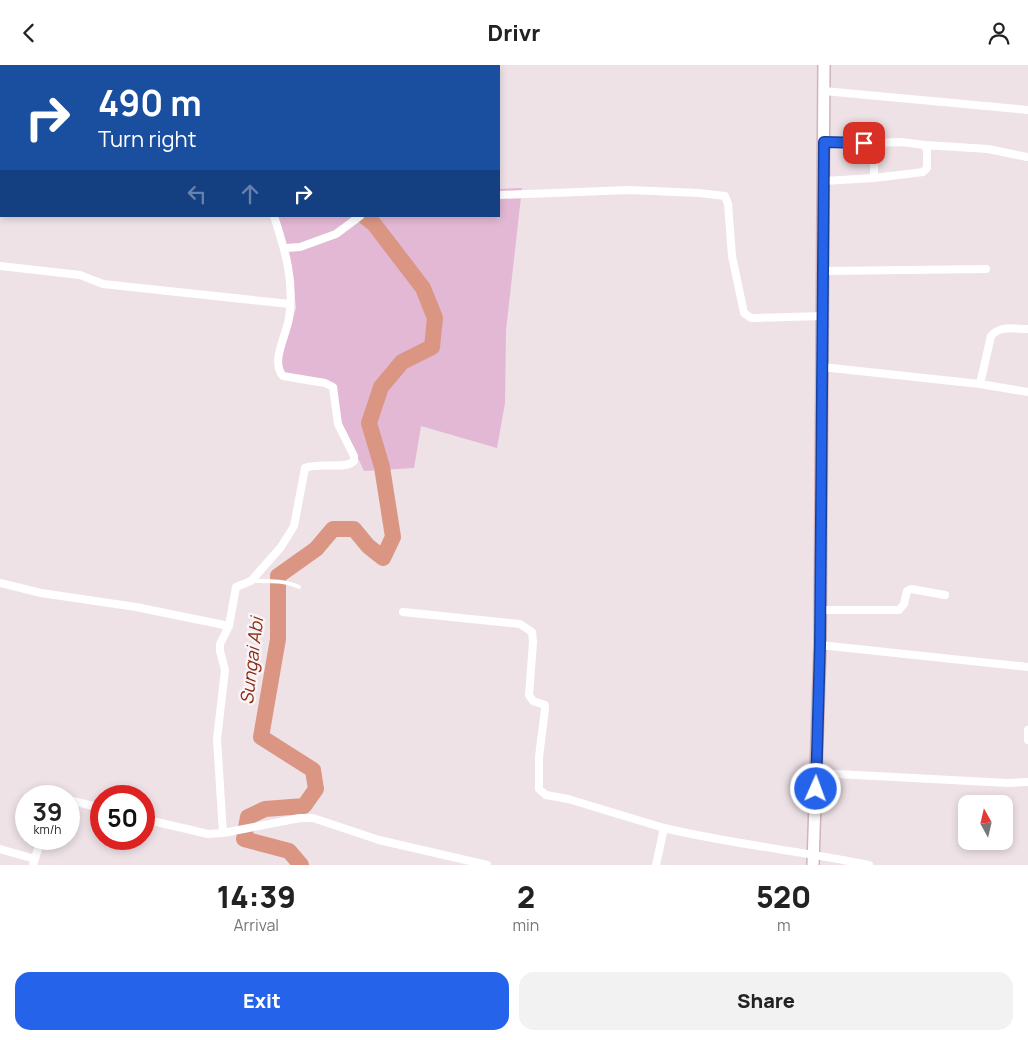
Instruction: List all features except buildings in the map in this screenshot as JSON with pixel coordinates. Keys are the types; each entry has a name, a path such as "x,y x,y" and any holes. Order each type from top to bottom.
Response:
{"main road":[{"path":"813,859 820,645 824,65"}],"street":[{"path":"824,91 1028,110"},
{"path":"824,142 901,142 988,149 1027,157"},
{"path":"874,143 874,178"},
{"path":"824,181 874,178 923,172 927,168 925,145"},
{"path":"500,195 629,189 721,195 728,200 732,256 744,313 756,319 823,316"},
{"path":"223,833 217,739 225,671 220,644 229,626 236,587 251,581 281,547 294,526 304,468 311,465 348,465 354,461 354,456 338,424 333,387 325,383 283,376 279,370 278,359 289,320 290,275 286,248 274,217"},
{"path":"286,248 300,247 336,235 358,217"},
{"path":"0,266 80,275 103,284 290,304"},
{"path":"823,271 986,269"},
{"path":"980,384 991,336 1002,328 1028,329"},
{"path":"822,367 980,384 1028,392"},
{"path":"0,583 41,593 136,607 229,626"},
{"path":"820,610 899,610 904,604 907,591 911,589 945,595"},
{"path":"403,612 520,624 532,631 529,695 533,701 544,705 546,709 539,757 540,789 546,795 568,799 664,828 813,859 869,865"},
{"path":"820,645 1028,667"},
{"path":"1028,730 1028,740"},
{"path":"817,773 1008,783 1028,782"},
{"path":"155,822 208,834 223,833 300,818 313,818 379,841 487,865"},
{"path":"656,865 664,828"},
{"path":"0,849 34,862 38,850"}],"lane":[{"path":"251,581 272,580 291,583 299,587"}],"shaded area":[{"path":"522,188 506,330 505,403 497,448 421,426 414,468 364,471 340,419 337,385 286,377 280,361 296,308 290,256 277,217 500,217 500,189"}],"waterway":[{"name":"Sungai Abi","path":"301,865 289,851 244,839 248,817 265,809 304,806 316,789 313,770 261,737 278,639 278,576 316,549 333,529 354,529 368,546 383,558 393,537 382,467 369,423 381,387 402,362 432,347 435,318 423,288 374,224 365,217"}],"route":[{"path":"816,789 820,645 820,430 824,142 864,143"}]}
